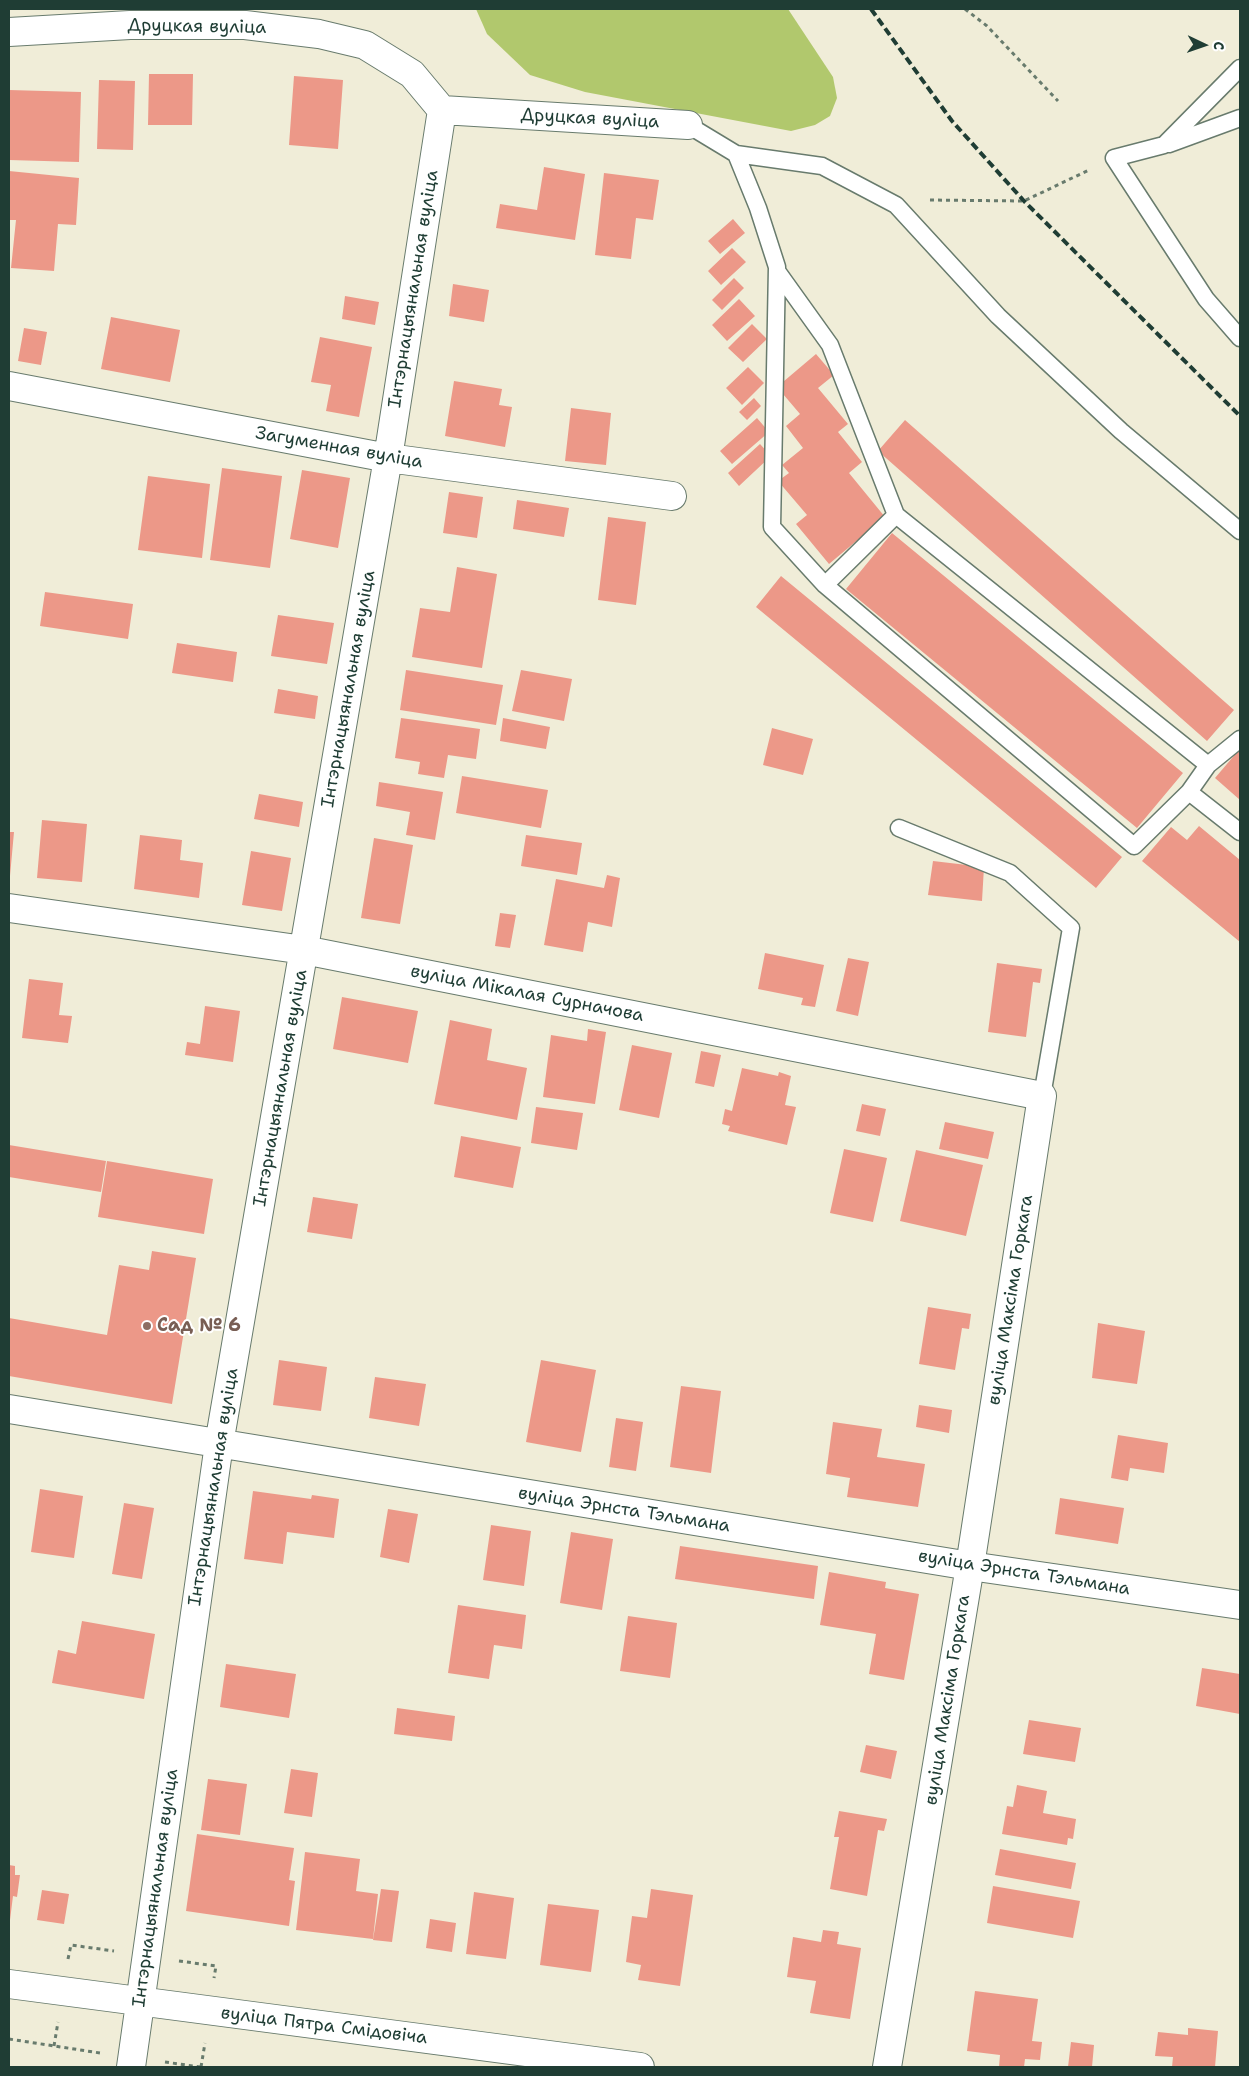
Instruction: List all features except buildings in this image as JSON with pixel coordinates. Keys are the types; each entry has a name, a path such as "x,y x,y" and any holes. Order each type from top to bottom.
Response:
{"street":[{"name":"Друцкая вуліца","path":"9,32 130,25 246,25 319,34 365,45 412,74 442,110 688,125"},
{"name":"Інтэрнацыянальная вуліца","path":"131,2067 219,1444 388,458 442,110"},
{"name":"Загуменная вуліца","path":"9,386 388,458 672,496"},
{"name":"вуліца Мікалая Сурначова","path":"9,908 304,950 1042,1096"},
{"name":"вуліца Максіма Горкага","path":"887,2067 970,1566 1042,1096"},
{"name":"вуліца Эрнста Тэльмана","path":"9,1409 970,1566 1240,1605"},
{"name":"вуліца Пятра Смідовіча","path":"9,1984 640,2067"}],"lane":[{"path":"1164,145 1240,68"},
{"path":"1240,118 1164,145 1114,158 1206,299 1240,338"},
{"path":"688,125 736,154 822,166 896,205 1005,323 1121,431 1240,531"},
{"path":"736,154 758,208 777,272 772,528 825,584 1134,846 1190,792 1208,765 1240,739"},
{"path":"777,272 830,345 896,515 1208,765"},
{"path":"825,584 896,515"},
{"path":"1190,792 1240,832"},
{"path":"899,828 1010,873 1071,928 1042,1096"}],"path":[{"path":"965,9 987,26 1058,100"},
{"path":"896,205 938,199 1024,201 1114,158"},
{"path":"71,1945 118,1952"},
{"path":"172,1960 216,1966"},
{"path":"9,2039 95,2052"},
{"path":"157,2061 200,2067"}],"green space":[{"path":"476,9 788,9 833,77 837,98 830,116 815,125 791,131 585,92 530,75 487,34"}],"railway":[{"path":"871,9 952,121 1024,201 1240,416"}],"place":[{"name":"Сад № 6","path":"147,1326"}]}
